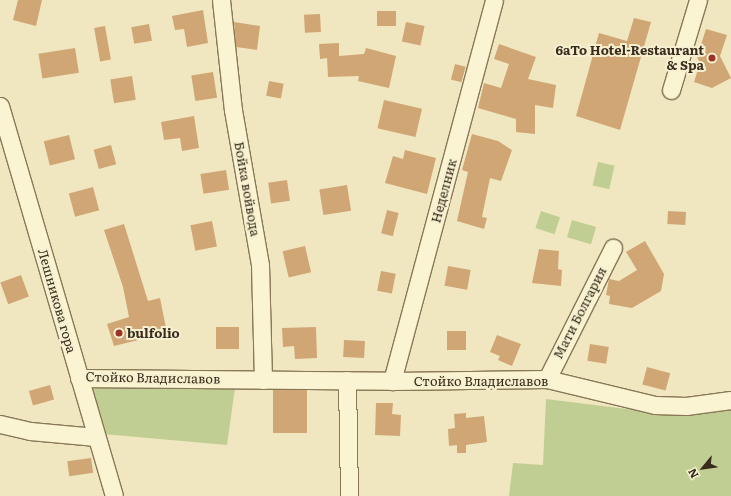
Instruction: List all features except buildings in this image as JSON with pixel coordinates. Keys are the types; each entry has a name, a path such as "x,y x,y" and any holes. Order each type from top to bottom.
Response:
{"street":[{"name":"Бойка войвода","path":"221,0 232,110 260,264 263,380"},
{"name":"Неделник","path":"392,381 494,0"},
{"path":"671,90 698,0"},
{"name":"Лешникова гора","path":"0,106 114,496"},
{"name":"Мати Болгария","path":"547,379 613,248"},
{"name":"Стойко Владиславов","path":"79,378 392,381 547,379 655,405 686,406 731,400"},
{"path":"347,380 349,496"},
{"path":"0,424 30,431 96,437"}],"green space":[{"path":"598,162 615,166 609,189 593,185"},
{"path":"541,211 560,217 554,234 535,228"},
{"path":"572,220 596,227 591,244 567,237"},
{"path":"186,386 235,388 227,445 103,434 91,391 95,387"},
{"path":"546,399 651,412 731,408 731,496 509,496 513,463 543,465"}],"place":[{"name":"6aTo Hotel-Restaurant & Spa","path":"712,58"},
{"name":"bulfolio","path":"119,333"}]}
